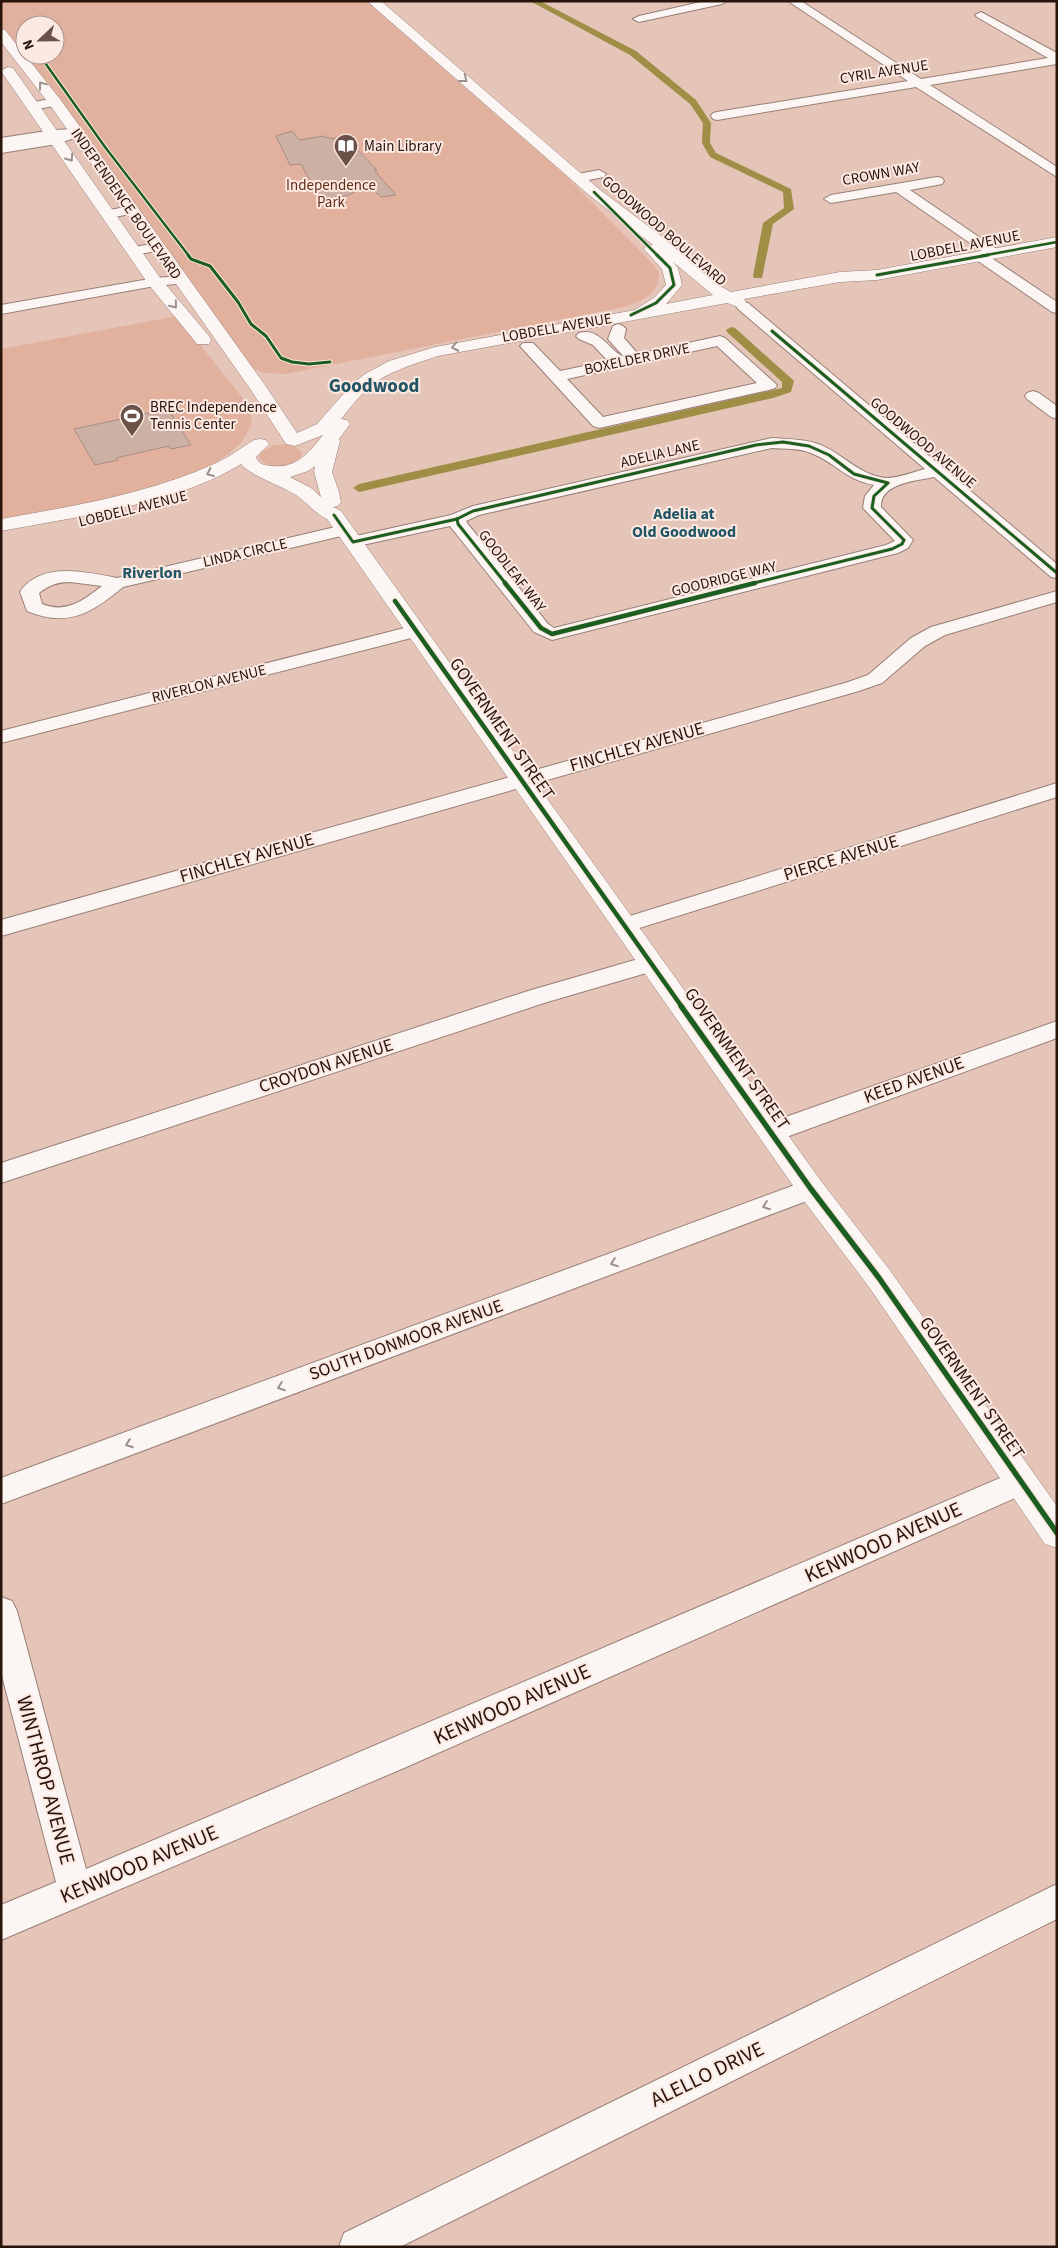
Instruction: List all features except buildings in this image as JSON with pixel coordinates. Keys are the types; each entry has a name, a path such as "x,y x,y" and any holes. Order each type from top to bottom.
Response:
{"main road":[{"name":"GOODWOOD BOULEVARD","path":"374,1 594,192 655,238 712,288 738,302"},
{"name":"INDEPENDENCE BOULEVARD","path":"1,33 55,102 250,376 258,398"},
{"path":"412,34 423,33 460,61"},
{"name":"INDEPENDENCE BOULEVARD","path":"1,62 156,282 214,354"},
{"path":"484,95 498,95 514,104"},
{"name":"GOODWOOD BOULEVARD","path":"586,163 604,178"},
{"path":"594,192 670,268 674,285 666,296 652,307 631,315"},
{"name":"GOODWOOD BOULEVARD","path":"649,216 728,285 738,302"},
{"path":"655,238 678,252 693,254"},
{"name":"LOBDELL AVENUE","path":"1,539 170,502 236,470 258,434 279,440 293,440 323,428 371,378 415,358 481,348 631,315 851,286 877,275 1057,242"},
{"name":"LOBDELL AVENUE","path":"1,525 140,497 236,470 283,473 310,462 356,408 389,385 481,348 528,346 584,336 738,302"},
{"path":"228,372 258,398 293,440 312,450 310,462"},
{"path":"371,378 389,385"},
{"path":"258,398 283,410 303,415 326,413 344,404"},
{"path":"258,398 258,434 247,457 249,462 265,471"},
{"path":"331,437 332,442 323,472 341,522"},
{"name":"GOVERNMENT STREET","path":"310,462 306,473 311,484 341,522 811,1189 879,1278 1057,1533"},
{"path":"236,470 285,481"},
{"name":"GOVERNMENT STREET","path":"265,471 304,492 325,511 341,522"}],"street":[{"path":"638,19 722,1"},
{"path":"793,1 1057,173"},
{"path":"980,15 1051,51 1057,59"},
{"name":"CYRIL AVENUE","path":"717,116 1057,59"},
{"path":"33,106 55,102"},
{"path":"1,149 76,133"},
{"path":"1,142 55,137"},
{"path":"578,178 604,178"},
{"name":"CROWN WAY","path":"831,199 937,181"},
{"path":"899,188 1057,309"},
{"path":"109,214 131,210"},
{"path":"134,251 157,247"},
{"path":"1,310 156,282 181,280"},
{"name":"GOODWOOD AVENUE","path":"738,302 1057,573"},
{"path":"618,329 616,339 635,360"},
{"path":"584,336 598,342 619,363"},
{"name":"BOXELDER DRIVE","path":"720,341 769,385 599,423 555,377 720,341"},
{"path":"528,346 555,377"},
{"path":"1033,396 1057,414"},
{"name":"ADELIA LANE","path":"341,522 457,518 473,511 772,443 812,447 832,456 851,472 867,479 888,483"},
{"path":"888,483 937,471"},
{"name":"GOODRIDGE WAY","path":"552,634 879,552 902,544 903,538 877,514 872,505 872,498 876,492 888,483"},
{"name":"GOODLEAF WAY","path":"457,518 458,524 541,628 552,634"},
{"name":"LINDA CIRCLE","path":"116,583 341,522"},
{"name":"FINCHLEY AVENUE","path":"1,928 865,683 883,673 918,642 938,631 1057,596"},
{"name":"RIVERLON AVENUE","path":"1,737 416,631"},
{"name":"PIERCE AVENUE","path":"625,925 1057,790"},
{"name":"CROYDON AVENUE","path":"1,1172 527,1000 652,963"},
{"name":"KEED AVENUE","path":"772,1132 1057,1029"},
{"name":"SOUTH DONMOOR AVENUE","path":"1,1491 811,1189"},
{"name":"KENWOOD AVENUE","path":"1,1923 401,1752 1020,1482"},
{"name":"WINTHROP AVENUE","path":"1,1611 75,1891"},
{"name":"ALELLO DRIVE","path":"358,2247 1057,1901"}],"green space":[{"name":"Independence Park","path":"1,1 365,1 565,175 659,272 656,286 649,296 624,307 286,374 264,373 250,367 28,65 65,65 65,15 15,15 15,48 1,29"},
{"path":"177,316 249,406 252,424 241,443 211,466 173,484 1,523 1,349"},
{"path":"274,445 293,446 302,453 301,456 292,464 286,466 268,465 259,457 261,452"}],"waterway":[{"path":"534,1 633,53 693,102 707,123 706,143 713,155 788,191 789,209 768,223 758,276"},
{"path":"359,488 773,395 787,390 788,381 731,330"}],"cycle path":[{"path":"47,65 105,147 191,259 210,266 238,302 251,324 266,336 281,358 292,362 309,364 330,362"},
{"path":"594,192 670,268 674,285 670,291 656,303 631,315"},
{"path":"877,275 1057,242"},
{"path":"772,331 1057,573"},
{"path":"334,515 353,542 457,519 473,511 756,445 783,442 817,449 829,455 854,474 888,483 878,490 874,496 872,508 904,540 902,544 892,549 552,634 541,628 458,524 457,519"},
{"path":"395,601 811,1189 879,1278 1057,1533"}],"place":[{"name":"Main Library","path":"346,167"},
{"name":"BREC Independence Tennis Center","path":"132,437"}],"district":[{"name":"Goodwood","path":"374,386"},
{"name":"Adelia at Old Goodwood","path":"684,523"},
{"name":"Riverlon","path":"152,573"}]}
